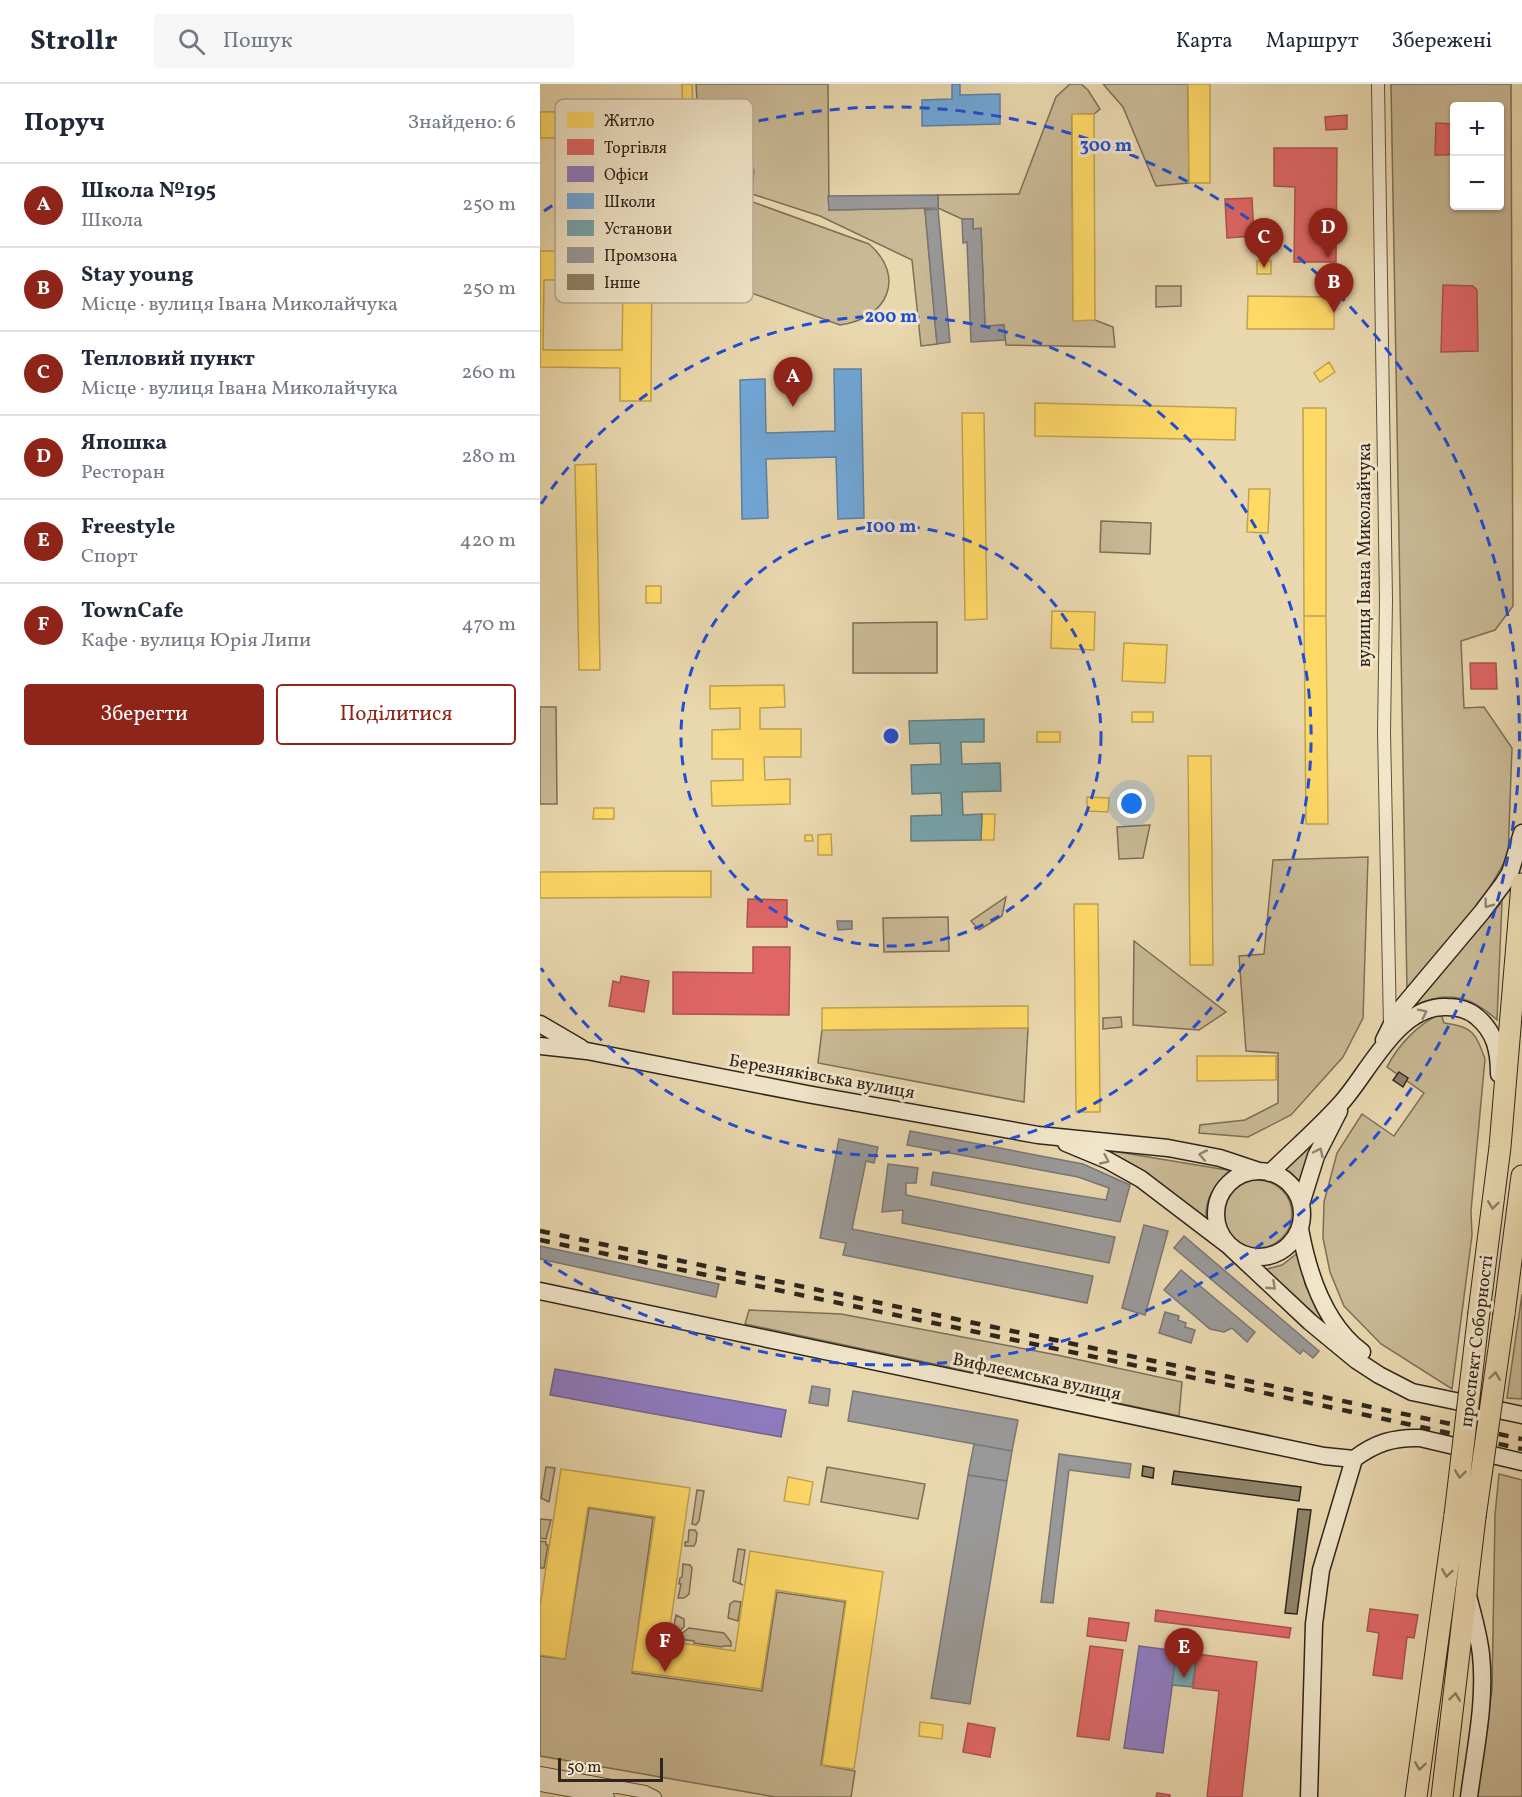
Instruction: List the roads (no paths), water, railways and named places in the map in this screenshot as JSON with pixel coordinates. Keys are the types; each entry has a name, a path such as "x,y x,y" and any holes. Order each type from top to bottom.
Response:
{"highway":[{"name":"проспект Соборності","path":"1442,1797 1468,1593 1465,1516 1479,1312 1500,1147 1522,884"},
{"name":"проспект Соборності","path":"1416,1797 1465,1516 1504,1314 1522,1176"}],"street":[{"name":"вулиця Івана Миколайчука","path":"1378,84 1386,600 1384,732 1390,1026"},
{"name":"вулиця Івана Миколайчука","path":"1379,1051 1398,1012 1503,884 1510,873 1522,833"},
{"name":"вулиця Івана Миколайчука","path":"1301,1204 1316,1156 1343,1101 1379,1051 1409,1021 1423,1011 1440,1006 1457,1007 1473,1013 1492,1033 1499,1057 1500,1147"},
{"name":"Березняківська вулиця","path":"540,1024 587,1051"},
{"name":"Березняківська вулиця","path":"540,1046 587,1051 807,1094 1051,1137 1168,1148 1220,1158 1264,1172"},
{"name":"вулиця Івана Миколайчука","path":"1264,1172 1343,1101"},
{"name":"Березняківська вулиця","path":"1051,1137 1107,1160 1141,1179 1229,1246"},
{"path":"1434,1396 1380,1365 1353,1345 1329,1314 1304,1252 1300,1229 1301,1204 1290,1184 1280,1177 1264,1172 1245,1174 1232,1181 1222,1192 1217,1206 1216,1221 1229,1246 1310,1322 1356,1360 1412,1392 1522,1415"},
{"path":"1229,1246 1241,1254 1255,1257 1269,1256 1282,1251 1293,1241 1300,1229"},
{"name":"Вифлеємська вулиця","path":"540,1291 1313,1454 1354,1459"},
{"path":"1309,1797 1314,1624 1321,1570 1354,1459 1384,1441 1420,1438 1522,1462"},
{"path":"1468,1593 1481,1654 1482,1678 1481,1707 1468,1797"},
{"path":"540,1773 645,1792 655,1797"},
{"path":"540,1785 608,1797"}],"railway":[{"path":"540,1231 1522,1439"},
{"path":"540,1240 1522,1449"}],"place":[{"name":"Япошка","path":"1328,258"},
{"name":"Тепловий пункт","path":"1264,268"},
{"name":"Stay young","path":"1334,313"},
{"name":"Школа №195","path":"793,407"},
{"name":"TownCafe","path":"665,1672"},
{"name":"Freestyle","path":"1184,1678"}]}
